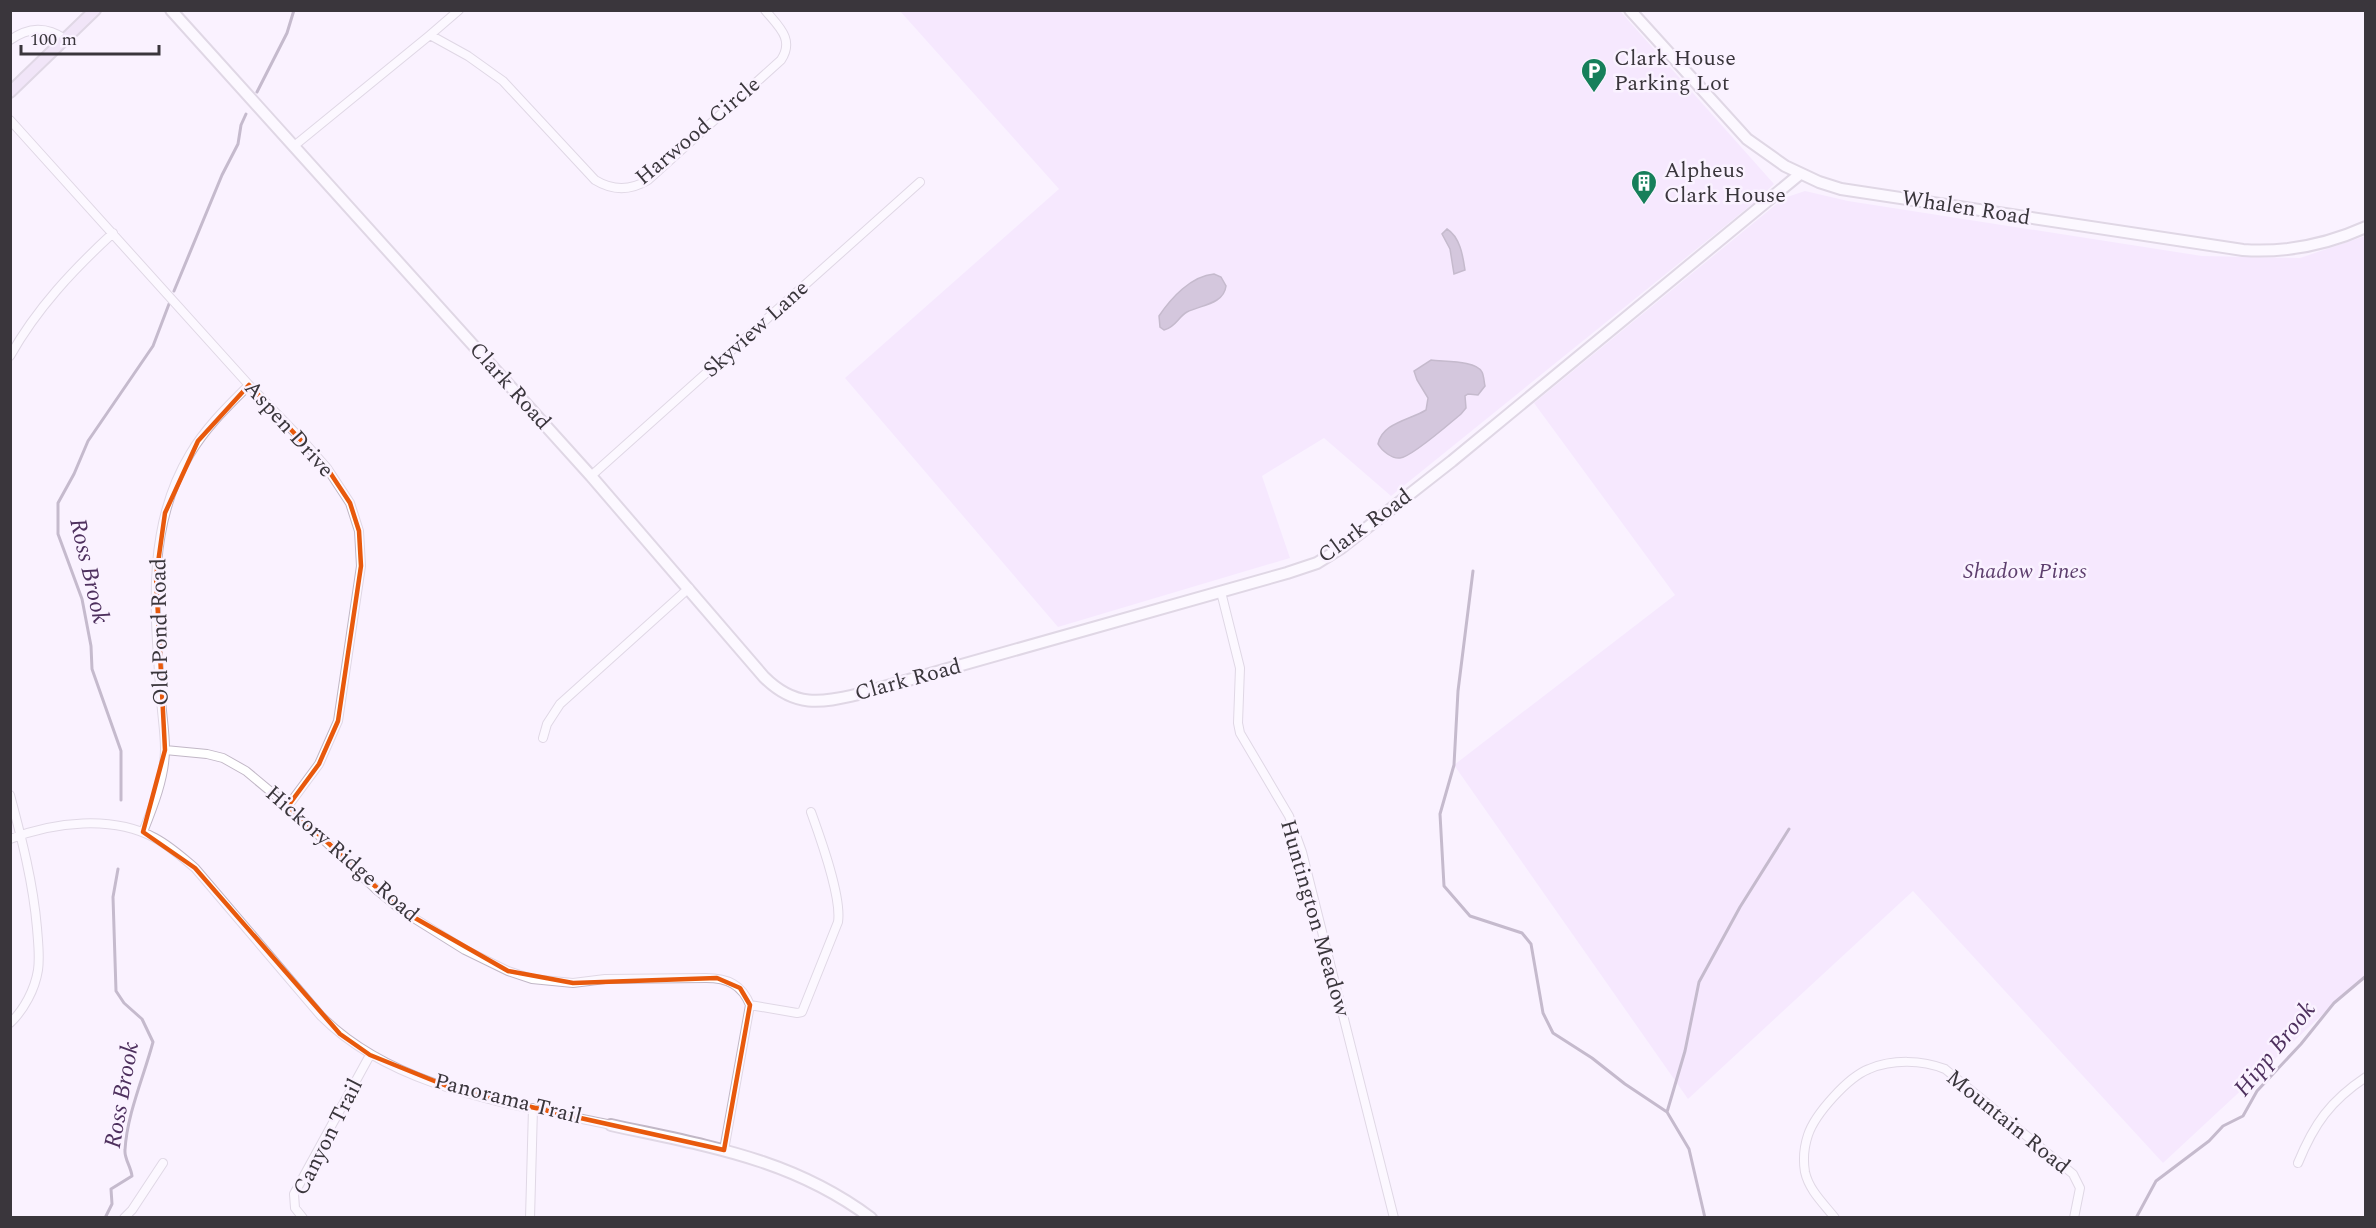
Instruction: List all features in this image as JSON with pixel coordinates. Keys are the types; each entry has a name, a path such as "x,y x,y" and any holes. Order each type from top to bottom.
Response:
{"main road":[{"path":"10,92 95,10"}],"street":[{"name":"Clark Road","path":"171,10 591,476 775,688 796,699 810,701 859,694 1304,568 1341,548 1461,454 1800,174"},
{"path":"294,146 459,10"},
{"name":"Harwood Circle","path":"430,35 468,56 503,81 595,180 612,188 630,189 648,180 781,60 786,51 785,36 765,10"},
{"name":"Whalen Road","path":"1630,10 1747,139 1800,174 1841,189 2265,252 2303,248 2344,237 2366,227"},
{"path":"10,40 25,32 42,28 50,29 65,39"},
{"name":"Aspen Drive","path":"10,120 249,385 305,443 343,490 356,519 361,566 338,722 319,764 288,806"},
{"name":"Skyview Lane","path":"591,476 920,182"},
{"path":"10,356 44,304 82,261 113,233"},
{"name":"Old Pond Road","path":"143,832 157,791 165,750 156,577 160,531 174,485 189,455 218,415 249,385"},
{"path":"543,738 547,724 561,704 689,588"},
{"name":"Huntington Meadow","path":"1221,592 1239,661 1238,723 1240,733 1289,816 1302,852 1394,1218"},
{"name":"Hickory Ridge Road","path":"165,750 192,751 223,758 246,771 288,806 400,910 465,951 508,971 532,979 563,983 605,979 717,978 740,988 750,1005"},
{"path":"10,795 30,874 39,952 38,970 32,989 24,1006 10,1023"},
{"path":"724,1150 750,1005 802,1012 838,922 834,888 811,812"},
{"name":"Panorama Trail","path":"10,839 53,827 86,824 115,826 143,832 176,851 195,868 321,1016 340,1034 370,1055 459,1091 724,1150 795,1172 823,1186 871,1218"},
{"name":"Canyon Trail","path":"303,1218 295,1208 294,1194 370,1055"},
{"name":"Mountain Road","path":"1834,1218 1812,1190 1805,1173 1804,1152 1812,1126 1837,1094 1860,1073 1876,1066 1912,1062 1945,1069 2073,1174 2080,1188 2074,1218"},
{"path":"2298,1163 2312,1130 2326,1111 2338,1098 2366,1077"},
{"path":"530,1218 533,1108"},
{"path":"124,1218 132,1210 163,1163"}],"highlighted area":[{"path":"249,385 327,468 350,503 359,531 361,566 338,721 319,764 288,806 401,910 508,971 573,983 717,978 740,988 750,1005 724,1150 459,1091 370,1055 340,1034 195,868 143,832 165,750 156,577 165,513 198,441"}],"green space":[{"path":"900,11 1620,11 1774,184 1756,201 1391,496 1324,438 1262,476 1290,558 1058,627 845,378 1059,189"},
{"name":"Shadow Pines","path":"1805,191 1848,201 2202,256 2300,258 2365,236 2365,975 2163,1163 1913,891 1688,1099 1454,765 1675,595 1534,403 1784,198"}],"shaded area":[{"path":"1447,229 1458,242 1465,270 1454,274 1450,249 1442,234"},
{"path":"1214,274 1221,277 1226,286 1221,297 1187,312 1168,329 1164,330 1160,327 1159,316 1182,289 1197,279"},
{"path":"1431,360 1473,365 1482,372 1485,386 1478,395 1465,396 1466,408 1431,439 1406,456 1400,458 1391,456 1378,444 1385,431 1426,410 1428,398 1414,371"}],"waterway":[{"name":"Ross Brook","path":"257,92 287,33 294,10"},
{"name":"Ross Brook","path":"174,291 222,175 238,144 241,125 246,114"},
{"name":"Ross Brook","path":"121,800 121,751 92,669 91,646 82,599 58,534 58,503 88,441 153,346 169,304"},
{"path":"1473,571 1458,691 1454,765 1440,814 1444,886 1470,916 1522,933 1531,944 1543,1013 1553,1033 1667,1112 1689,1149 1705,1218"},
{"path":"1667,1112 1685,1051 1699,982 1740,907 1789,829"},
{"name":"Ross Brook","path":"105,1218 112,1204 111,1189 132,1176 125,1153 126,1136 153,1042 142,1019 124,1003 116,991 113,897 118,869"},
{"name":"Hipp Brook","path":"2136,1218 2156,1181 2209,1141 2223,1126 2243,1116 2257,1091 2301,1044 2334,1003 2366,976"}],"place":[{"name":"Clark House Parking Lot","path":"1594,94"},
{"name":"Alpheus Clark House","path":"1644,206"}]}
